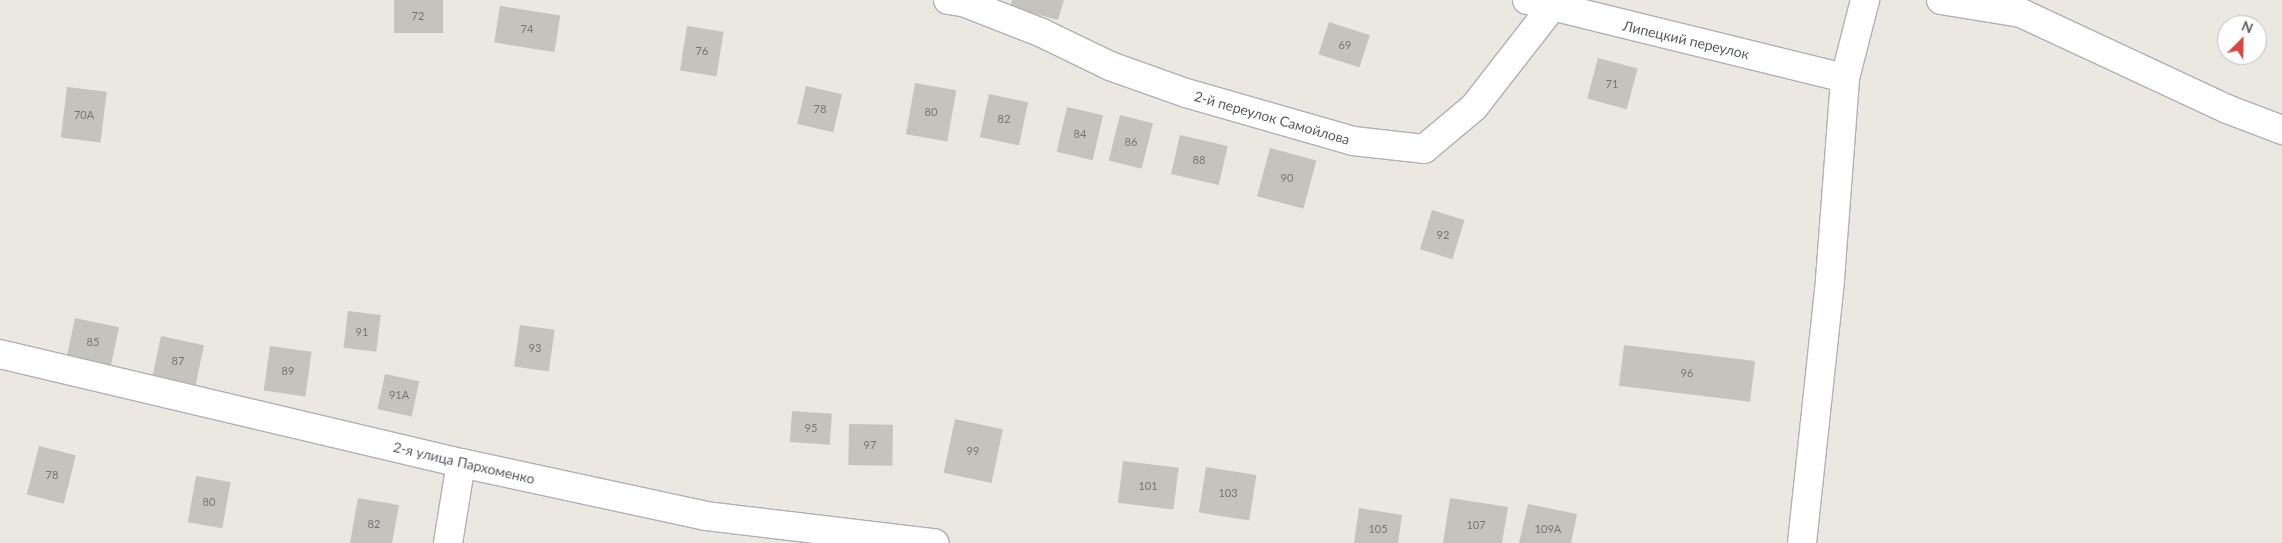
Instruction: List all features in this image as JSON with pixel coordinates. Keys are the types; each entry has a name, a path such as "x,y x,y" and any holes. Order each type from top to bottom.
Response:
{"street":[{"name":"2-й переулок Самойлова","path":"948,0 963,2 1042,33 1110,66 1186,93 1353,141 1424,149 1474,107 1539,4"},
{"path":"1802,543 1830,279 1845,78 1866,0"},
{"path":"1941,0 2021,13 2227,109 2282,130"},
{"name":"Липецкий переулок","path":"1539,4 1845,78"},
{"name":"2-я улица Пархоменко","path":"0,354 460,463 706,516 934,543"},
{"path":"448,543 460,463"}],"building":[{"path":"394,0 443,0 443,33 394,33"},
{"path":"1012,0 1064,0 1058,20 1010,7"},
{"path":"500,6 560,16 554,52 494,43"},
{"path":"1329,22 1370,35 1359,68 1318,54"},
{"path":"687,26 724,32 717,76 680,70"},
{"path":"1598,58 1638,69 1627,109 1587,99"},
{"path":"915,83 956,90 947,142 906,134"},
{"path":"806,86 842,94 833,132 797,124"},
{"path":"67,87 107,92 100,142 61,138"},
{"path":"989,94 1028,102 1019,145 980,137"},
{"path":"1067,107 1103,115 1093,160 1057,152"},
{"path":"1120,115 1153,123 1142,169 1109,161"},
{"path":"1180,135 1228,146 1219,185 1171,174"},
{"path":"1270,148 1316,160 1303,209 1257,196"},
{"path":"1432,210 1465,220 1453,259 1420,249"},
{"path":"348,311 381,315 376,352 343,348"},
{"path":"75,318 119,327 111,366 67,357"},
{"path":"520,325 555,330 549,371 514,367"},
{"path":"161,336 204,345 195,386 152,377"},
{"path":"1624,345 1755,361 1750,402 1619,386"},
{"path":"270,346 312,352 305,396 264,391"},
{"path":"385,374 419,381 412,416 378,409"},
{"path":"792,411 832,414 830,445 790,442"},
{"path":"955,419 1003,429 991,483 944,473"},
{"path":"849,424 893,425 892,466 848,465"},
{"path":"39,446 76,455 64,504 27,495"},
{"path":"1123,461 1179,468 1173,510 1118,503"},
{"path":"1206,467 1256,475 1249,520 1199,512"},
{"path":"196,476 230,482 222,528 188,522"},
{"path":"358,498 399,505 392,543 350,543"},
{"path":"1450,498 1508,507 1502,543 1443,543"},
{"path":"1528,504 1577,514 1571,543 1519,543"},
{"path":"1359,508 1402,515 1398,543 1354,543"}]}
